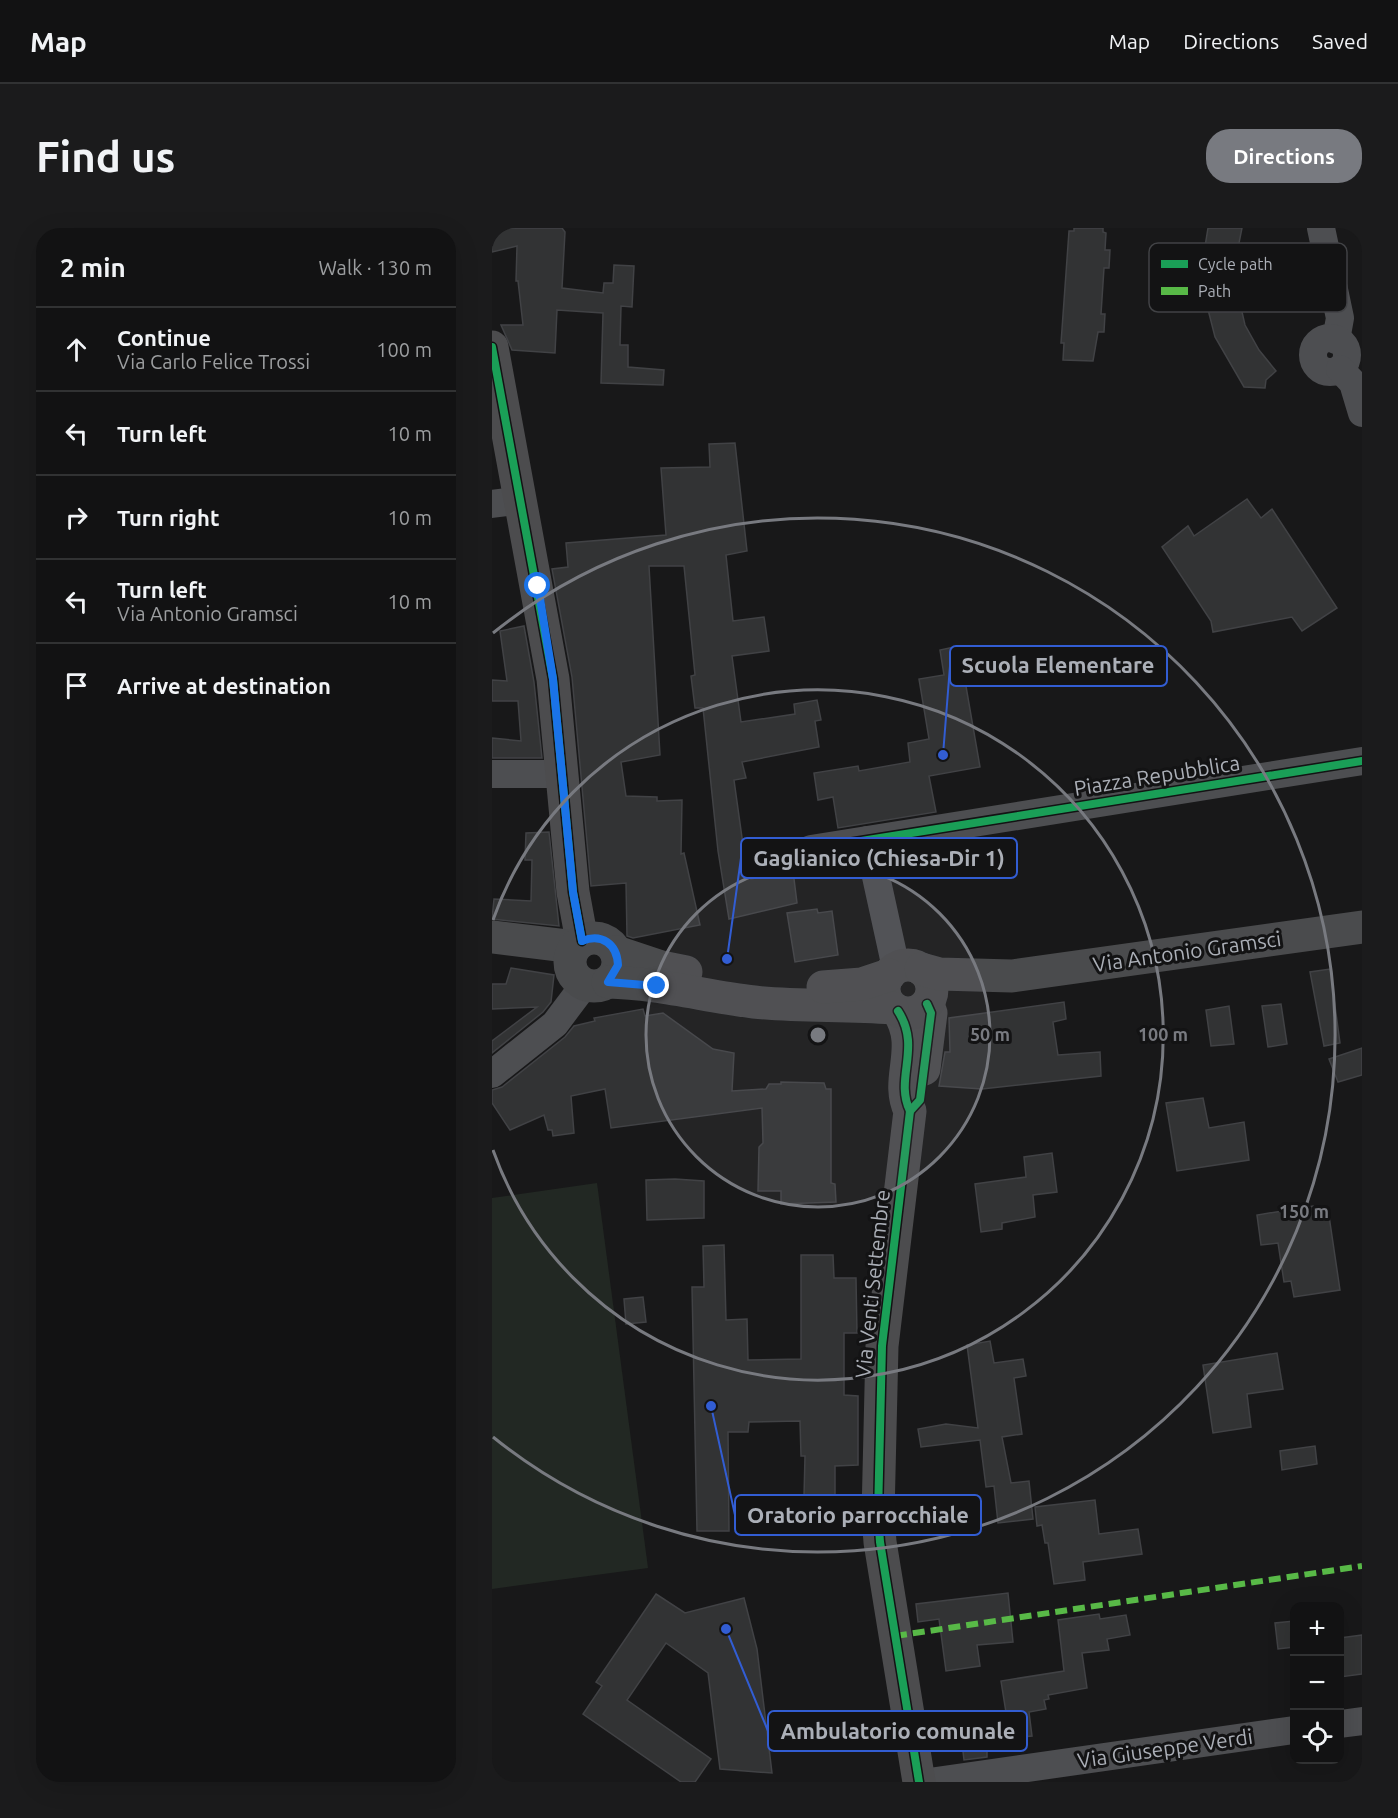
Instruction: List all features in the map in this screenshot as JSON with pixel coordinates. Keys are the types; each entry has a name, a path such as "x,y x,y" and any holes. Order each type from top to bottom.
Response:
{"main road":[{"name":"Via Antonio Gramsci","path":"589,962 661,967 709,977 798,988 862,984 902,971 1012,976 1362,927"},
{"path":"492,937 589,962"},
{"path":"492,950 589,962"},
{"name":"Via Antonio Gramsci","path":"589,962 657,986 798,1006 912,1006 975,990 1012,976"},
{"path":"902,971 930,979 932,992 912,1006 885,994 885,983 902,971"}],"street":[{"path":"1321,228 1324,243"},
{"path":"1339,312 1340,318 1336,340 1329,339 1318,344 1314,360 1327,372 1340,369 1353,383 1362,413"},
{"path":"492,347 507,502 553,679 573,892 589,962 555,1024 492,1074"},
{"name":"Piazza Repubblica","path":"811,849 1362,761"},
{"path":"492,774 563,774"},
{"path":"868,840 902,971"},
{"name":"Via Venti Settembre","path":"912,1006 931,1012 920,1100 910,1111 882,1346 878,1515 880,1542 919,1782"},
{"path":"1344,1723 1362,1721"},
{"name":"Via Giuseppe Verdi","path":"928,1782 1290,1731"}],"shaded area":[{"path":"597,1183 648,1568 492,1589 492,1198"}],"building":[{"path":"562,228 565,232 562,288 603,293 604,283 613,283 614,265 634,266 632,307 621,306 620,345 628,345 628,367 664,370 663,385 601,383 603,313 557,310 555,353 512,350 501,325 523,325 518,281 516,281 517,246 492,252 492,230"},
{"path":"1074,228 1103,228 1103,232 1106,233 1105,250 1110,250 1109,268 1104,268 1101,314 1105,314 1104,332 1098,332 1093,361 1063,360 1064,343 1061,343 1069,231 1074,231"},
{"path":"1208,228 1242,228 1239,243 1206,243"},
{"path":"1209,312 1242,312 1245,325 1259,350 1276,371 1266,380 1265,388 1244,387 1215,337"},
{"path":"735,443 747,551 726,555 733,621 764,617 769,651 732,656 741,722 795,714 794,704 817,700 821,720 815,721 819,747 742,762 746,778 734,780 745,859 751,879 793,871 797,903 729,919 718,851 703,708 695,708 691,676 695,675 684,566 649,566 660,755 621,762 626,796 657,797 657,801 682,800 681,854 684,853 700,925 633,938 627,936 626,883 591,886 572,677 552,569 568,567 566,543 666,535 661,468 710,467 709,444"},
{"path":"1247,499 1261,518 1272,509 1337,608 1302,631 1292,617 1213,632 1211,621 1162,547 1188,526 1194,536"},
{"path":"524,626 534,682 542,758 492,758 492,738 521,741 518,701 492,701 492,680 507,681 500,631"},
{"path":"959,646 980,767 929,776 936,812 838,828 833,797 818,800 814,773 858,766 859,771 910,762 908,743 929,739 919,679 944,675 940,650"},
{"path":"549,832 559,926 492,919 494,899 531,901 532,860 525,860 526,833"},
{"path":"817,909 818,913 832,911 838,955 795,962 787,913"},
{"path":"511,968 554,975 551,1002 543,1012 492,1053 492,1041 537,1007 492,1009 492,984 506,984"},
{"path":"1330,969 1340,1043 1324,1046 1310,972"},
{"path":"1064,1002 1066,1019 1053,1022 1058,1055 1100,1052 1101,1076 982,1089 939,1086 945,1052 950,1052 949,1018"},
{"path":"1281,1004 1287,1044 1268,1047 1262,1006"},
{"path":"1229,1006 1234,1044 1211,1046 1206,1010"},
{"path":"643,1009 645,1016 663,1013 713,1049 734,1053 732,1091 766,1089 769,1084 781,1084 781,1082 824,1083 826,1089 831,1089 831,1183 835,1184 836,1202 781,1204 781,1191 758,1191 759,1147 763,1143 762,1108 611,1128 605,1089 571,1096 574,1133 553,1136 552,1130 548,1130 544,1115 510,1130 492,1103 492,1090 502,1087 565,1037 574,1026 595,1021 594,1018"},
{"path":"1362,1048 1362,1075 1338,1082 1329,1059"},
{"path":"1203,1098 1209,1128 1244,1122 1249,1160 1177,1171 1166,1103"},
{"path":"1052,1153 1057,1192 1033,1195 1035,1217 1002,1223 1002,1229 981,1232 975,1184 1026,1177 1024,1157"},
{"path":"646,1180 704,1181 704,1218 647,1220"},
{"path":"1313,1206 1314,1210 1328,1209 1340,1290 1294,1297 1291,1281 1284,1282 1278,1243 1261,1245 1257,1215"},
{"path":"724,1245 726,1320 747,1319 748,1360 801,1359 801,1255 833,1255 834,1278 856,1278 857,1333 844,1333 844,1395 858,1396 858,1465 835,1466 835,1496 804,1497 805,1456 801,1456 800,1421 749,1422 748,1432 728,1432 729,1531 697,1531 692,1287 704,1287 703,1246"},
{"path":"643,1297 646,1322 626,1324 624,1299"},
{"path":"990,1341 994,1363 1023,1359 1026,1376 1014,1378 1022,1434 1002,1437 1011,1483 1029,1481 1033,1519 998,1523 994,1486 986,1487 980,1440 921,1447 918,1429 946,1424 978,1428 967,1345"},
{"path":"1277,1353 1283,1389 1247,1394 1251,1427 1213,1433 1203,1365"},
{"path":"1315,1446 1317,1464 1282,1470 1280,1451"},
{"path":"1095,1500 1099,1534 1138,1529 1142,1554 1083,1562 1085,1580 1054,1584 1048,1543 1045,1543 1042,1525 1037,1526 1035,1507"},
{"path":"1008,1593 1013,1642 977,1645 980,1666 946,1671 939,1619 918,1622 916,1604"},
{"path":"656,1594 685,1613 744,1598 757,1649 772,1773 720,1769 708,1673 666,1643 627,1700 711,1759 695,1782 681,1782 583,1714 602,1686 596,1682"},
{"path":"1099,1614 1100,1619 1126,1615 1130,1635 1107,1639 1109,1650 1082,1653 1087,1688 1048,1695 1049,1699 1044,1700 1046,1709 1029,1712 1032,1736 1021,1737 1021,1741 987,1745 987,1757 964,1760 961,1734 1008,1725 1001,1681 1064,1671 1058,1620"},
{"path":"1290,1621 1290,1648 1278,1649 1275,1623"},
{"path":"1362,1635 1362,1674 1344,1676 1344,1637"}],"marked path":[{"path":"895,1636 1362,1566"}],"cycle path":[{"path":"492,347 553,679 573,892 582,941"},
{"path":"811,849 1362,761"},
{"path":"910,1111 920,1100 931,1013 927,1004"},
{"path":"898,1011 908,1038 905,1087 910,1111 882,1346 878,1515 880,1542 919,1782"}],"place":[{"name":"Scuola Elementare","path":"943,755"},
{"name":"Gaglianico (Chiesa-Dir 1)","path":"727,959"},
{"name":"Oratorio parrocchiale","path":"711,1406"},
{"name":"Ambulatorio comunale","path":"726,1629"}],"route":[{"path":"538,586 553,679 573,892 582,941 589,938 605,940 616,952 618,965 616,972 608,982 657,986"}]}
